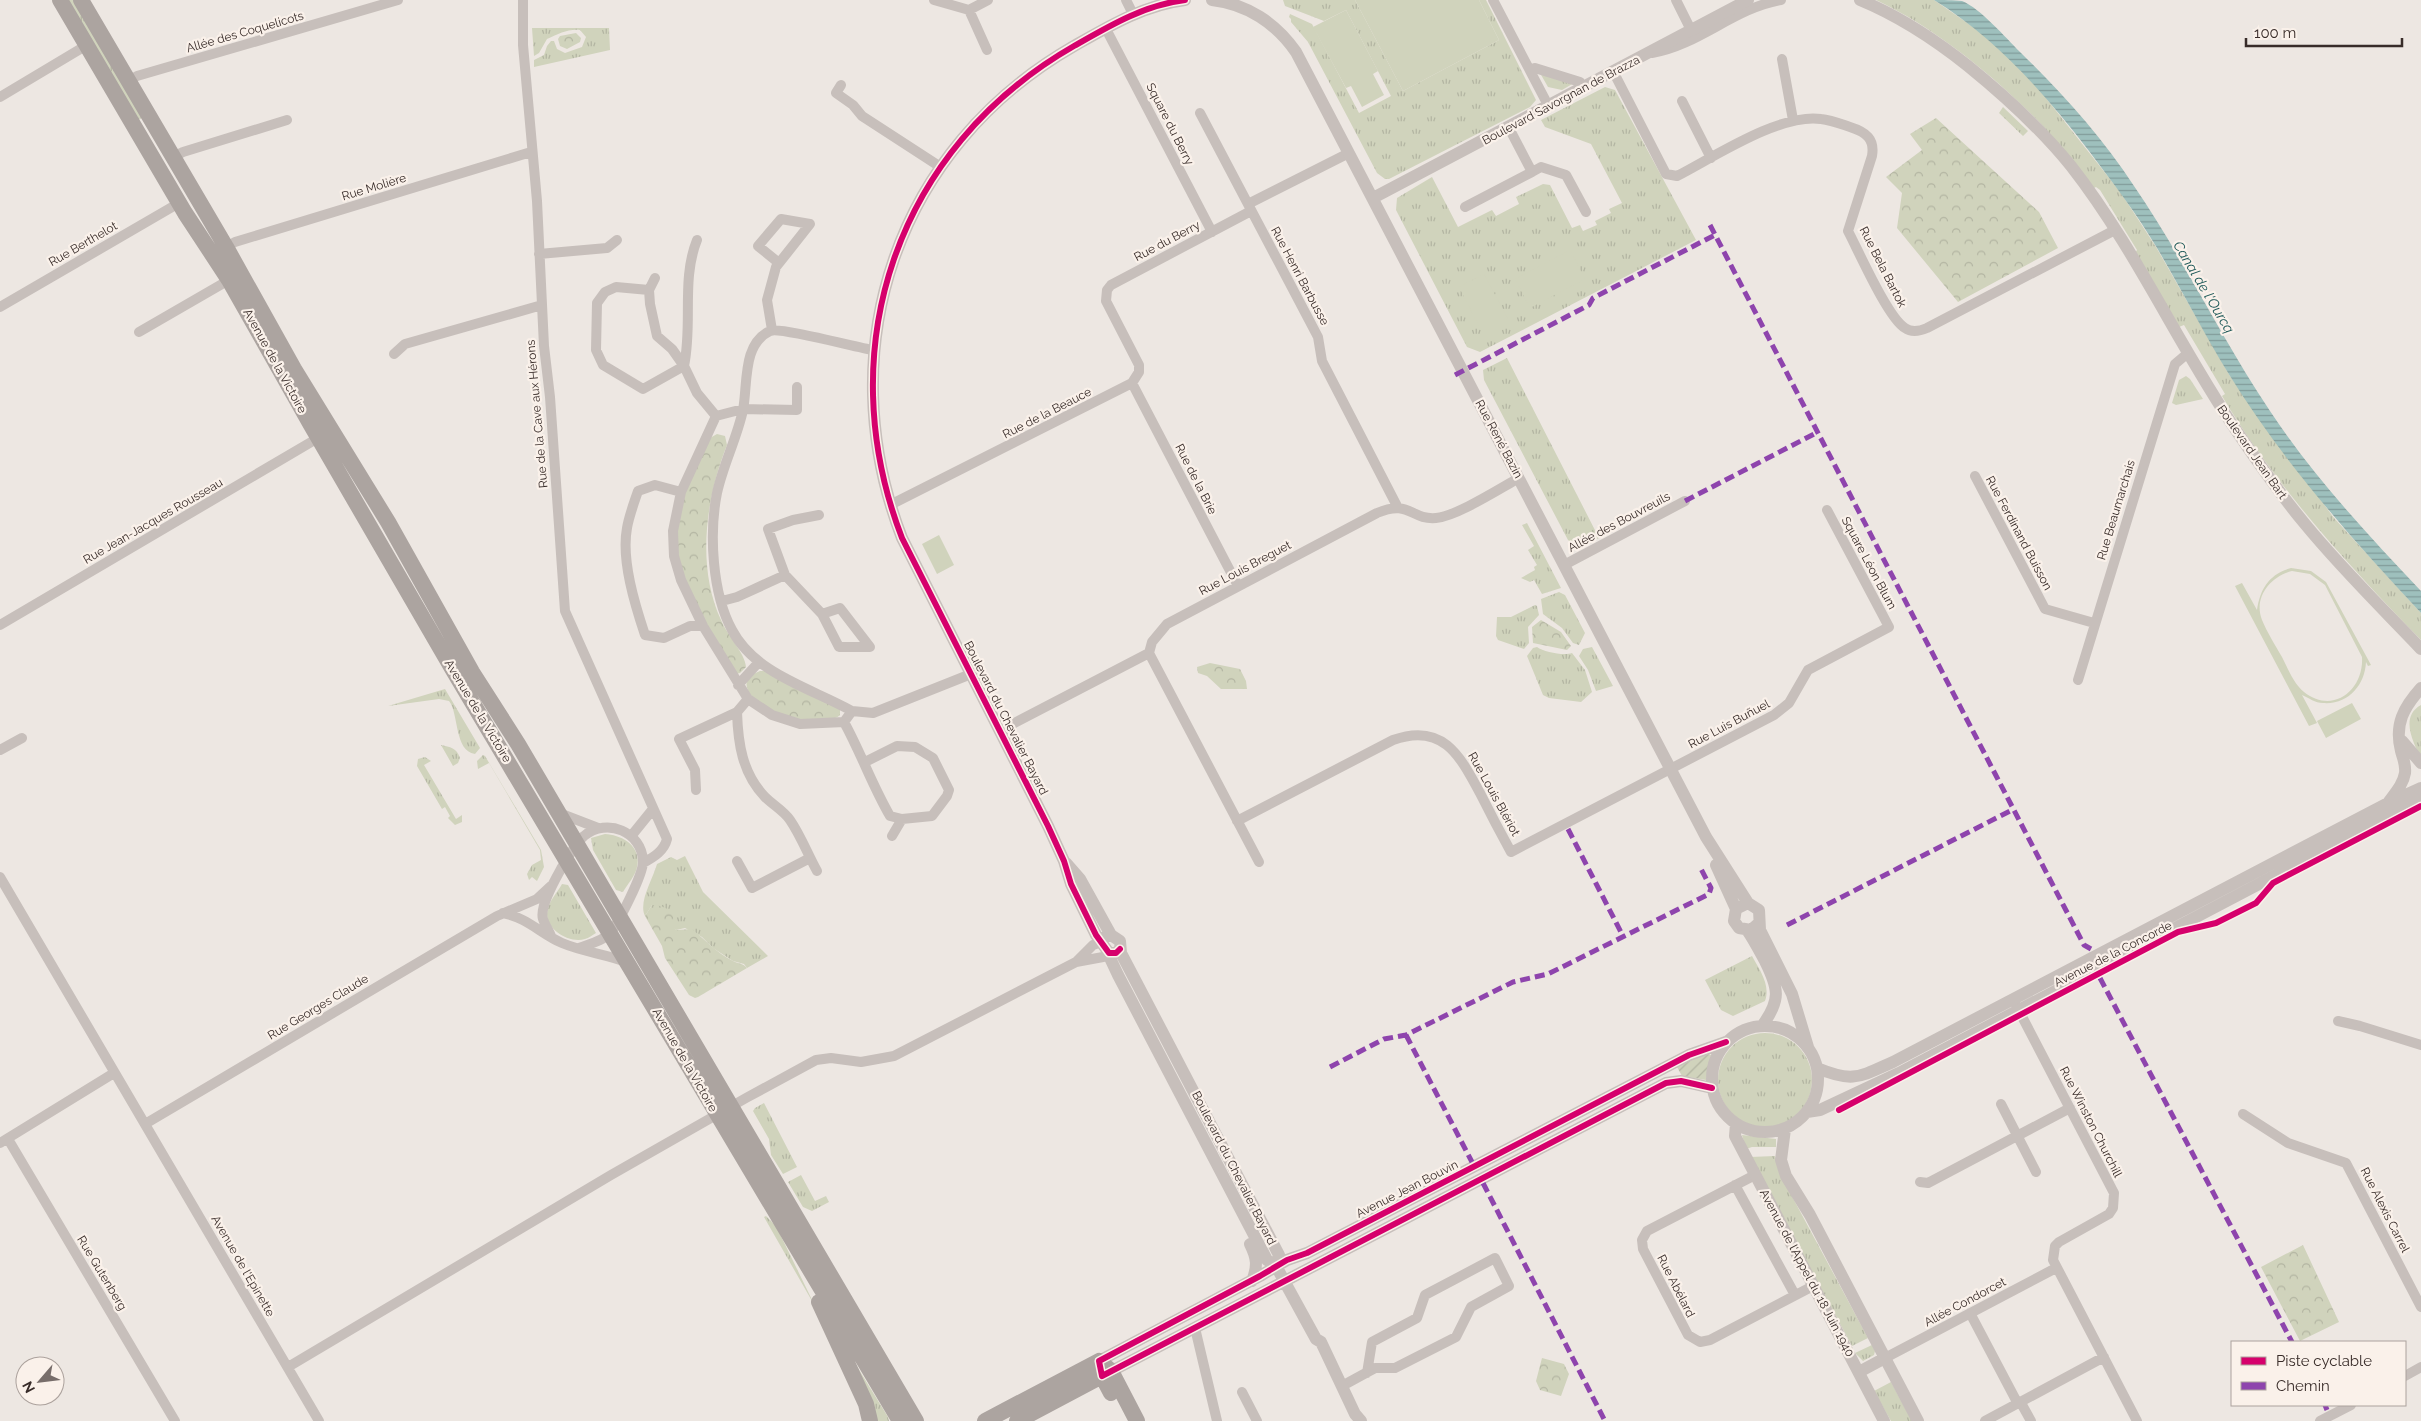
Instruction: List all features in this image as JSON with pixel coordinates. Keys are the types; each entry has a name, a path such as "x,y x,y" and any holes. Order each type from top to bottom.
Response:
{"main road":[{"name":"Avenue de la Victoire","path":"60,0 179,203 229,280 318,438 566,860 716,1115 795,1242 900,1421"},
{"name":"Avenue de la Victoire","path":"81,0 226,247 294,369 388,522 458,648 578,844 916,1421"},
{"path":"795,1242 804,1275 823,1308 866,1404 870,1421"},
{"path":"985,1421 1104,1369"},
{"path":"1017,1421 1104,1369"},
{"path":"1104,1369 1126,1421"},
{"path":"1104,1369 1137,1421"}],"street":[{"name":"Allée des Coquelicots","path":"128,81 137,76 398,0"},
{"name":"Rue de la Cave aux Hérons","path":"523,0 523,45 537,211 542,305 565,611 667,839 665,846 654,857 644,863"},
{"path":"934,0 969,10 988,0"},
{"path":"1126,0 1133,14"},
{"name":"Boulevard du Chevalier Bayard","path":"1113,952 1279,1255 1276,1266 1267,1260 1118,975 1110,958 1113,952 1120,941 1106,938 1080,879 1064,861 1001,730 915,567 890,505 880,471 874,433 873,350 882,303 898,249 909,222 940,166 974,124 1018,83 1058,55 1133,14 1184,0"},
{"name":"Rue René Bazin","path":"1212,0 1237,5 1251,11 1270,24 1290,43 1350,153 1670,770 1706,837 1748,903"},
{"path":"1494,0 1549,107"},
{"path":"1676,0 1691,30"},
{"name":"Boulevard Savorgnan de Brazza","path":"1373,198 1614,73 1748,0"},
{"path":"1646,54 1672,50 1752,8 1781,0"},
{"path":"1860,0 1925,34 1981,76 2022,114 2071,166 2115,230"},
{"path":"969,10 987,50"},
{"name":"Square du Berry","path":"1106,28 1212,232"},
{"path":"0,97 87,46"},
{"path":"1782,59 1794,120"},
{"path":"1530,70 1535,68 1580,82 1583,89"},
{"name":"Rue Bela Bartok","path":"1614,73 1666,174 1677,176 1771,127 1794,120 1821,119 1864,132 1872,140 1872,156 1848,231 1894,317 1900,324 1912,331 1928,328 2115,230"},
{"path":"841,85 836,94 853,104 862,116 940,166"},
{"path":"1682,101 1711,158"},
{"name":"Rue Henri Barbusse","path":"1200,113 1318,337 1322,361 1397,506"},
{"path":"173,157 183,152 287,120"},
{"path":"1509,128 1532,172"},
{"name":"Rue Molière","path":"226,247 235,242 531,152"},
{"name":"Rue du Berry","path":"1132,383 1139,372 1139,365 1106,301 1105,296 1111,285 1212,232 1250,207 1350,153"},
{"path":"1465,207 1542,167 1566,175 1586,212"},
{"name":"Rue Berthelot","path":"0,308 179,203"},
{"path":"772,330 767,300 779,263 810,224 780,219 758,246 779,263"},
{"name":"Boulevard Jean Bart","path":"2115,230 2236,431 2300,518 2421,650"},
{"path":"539,254 607,248 618,240"},
{"path":"649,290 616,288 606,292 597,303 596,350 603,365 643,389 684,366 688,350 689,267 698,240"},
{"path":"655,278 649,290 650,304 658,336 672,349 684,366 697,393 716,416"},
{"path":"139,332 229,280"},
{"path":"394,354 405,344 542,305"},
{"path":"873,350 819,340 789,331 772,330 760,338 752,351 743,409 717,492 714,520 715,578 732,630 758,663 852,711 872,713 971,674"},
{"name":"Rue Beaumarchais","path":"2078,680 2175,364 2188,353"},
{"name":"Rue de la Beauce","path":"890,505 1132,383"},
{"name":"Rue de la Brie","path":"1132,383 1238,586"},
{"path":"716,416 743,409 797,410 797,387"},
{"path":"716,416 681,492 673,531 674,556 681,580 703,626 748,699 760,708 784,720 813,724 844,722"},
{"name":"Rue Jean-Jacques Rousseau","path":"0,625 318,438"},
{"name":"Rue Ferdinand Buisson","path":"1975,476 2045,609 2094,623"},
{"path":"1397,506 1428,518 1445,516 1519,478"},
{"path":"681,492 655,485 638,491 626,530 627,560 631,584 645,635 664,638 690,626 703,626"},
{"name":"Allée des Bouvreuils","path":"1564,565 1685,501"},
{"name":"Rue Louis Breguet","path":"1149,653 1152,642 1167,624 1377,514 1397,506"},
{"name":"Square Léon Blum","path":"1827,510 1889,627"},
{"path":"819,515 793,520 768,529 785,575 822,614 839,647 870,647 840,608 822,614"},
{"path":"722,601 737,597 785,575"},
{"name":"Rue Luis Buñuel","path":"1670,770 1774,715 1789,703 1808,670 1889,627"},
{"path":"1001,730 1149,653 1259,862"},
{"path":"738,685 758,663"},
{"path":"2388,803 2399,790 2405,776 2405,763 2400,750 2400,722 2402,713 2421,688"},
{"path":"696,790 695,770 679,739 737,712 748,699"},
{"path":"844,722 852,711"},
{"path":"737,712 738,742 742,761 752,780 764,796 790,820 817,871"},
{"path":"844,722 865,762 870,779 890,816 902,820 932,816 947,796 947,785 937,764 922,750 915,747 897,746 865,762"},
{"name":"Rue Louis Blériot","path":"1237,821 1393,740 1408,736 1437,738 1455,750 1464,763 1511,852 1670,770"},
{"path":"0,750 22,738"},
{"path":"2400,739 2421,763"},
{"name":"Avenue de la Concorde","path":"1807,1112 1820,1110 1899,1073 2016,1004 2388,803 2421,788"},
{"name":"Avenue de la Concorde","path":"1817,1068 1839,1077 1850,1078 1864,1075 2016,1004 2420,801"},
{"path":"632,835 653,809"},
{"path":"559,813 598,828"},
{"path":"892,836 902,820"},
{"path":"551,936 543,919 542,911 551,886 566,860 584,836 598,828 622,829 632,835 642,850 644,863 630,897 610,933 579,948"},
{"name":"Rue René Bazin","path":"1706,837 1709,851 1736,909"},
{"path":"737,861 752,888 810,858"},
{"path":"0,877 114,1073 4,1141"},
{"name":"Rue Georges Claude","path":"145,1124 504,913 537,899 551,886"},
{"path":"1762,1026 1776,1003 1776,986 1747,930 1736,924 1734,916 1736,909 1748,903 1759,910 1760,930 1792,994 1808,1049 1817,1068 1817,1091 1807,1112 1796,1122 1785,1128 1767,1133 1751,1131 1736,1124 1720,1108 1712,1088 1712,1071 1714,1063 1726,1042 1738,1033 1762,1026 1776,1027 1790,1032 1808,1049"},
{"path":"504,913 526,920 565,944 626,962"},
{"path":"1747,930 1754,928 1759,923"},
{"path":"1076,962 1092,945 1106,938"},
{"path":"288,1367 716,1115 816,1060 831,1058 861,1062 894,1056 1076,962 1103,957 1113,952"},
{"name":"Rue Winston Churchill","path":"2016,1004 2114,1193 2114,1208 2103,1219 2055,1246 2053,1260 2056,1268"},
{"path":"660,1017 676,1031 717,1102 732,1106"},
{"path":"2338,1021 2421,1045"},
{"name":"Avenue Jean Bouvin","path":"1104,1369 1276,1266 1488,1161 1688,1055 1726,1042"},
{"name":"Avenue de l'Epinette","path":"114,1073 319,1421"},
{"name":"Avenue Jean Bouvin","path":"1104,1369 1195,1328 1666,1083 1682,1081 1712,1088"},
{"path":"2001,1104 2036,1172"},
{"path":"1920,1182 1928,1183 2070,1108"},
{"name":"Rue Alexis Carrel","path":"2243,1114 2288,1143 2346,1163 2421,1307"},
{"path":"716,1115 731,1118 775,1194 796,1217"},
{"name":"Avenue de l'Appel du 18 Juin 1940","path":"1736,1124 1735,1136 1884,1421"},
{"path":"1785,1128 1781,1149 1782,1166 1918,1421"},
{"name":"Rue Gutenberg","path":"4,1141 175,1421"},
{"name":"Boulevard du Chevalier Bayard","path":"1209,1149 1219,1184 1256,1256 1257,1268 1252,1281"},
{"name":"Rue Abélard","path":"1755,1174 1647,1231 1642,1240 1643,1249 1684,1327 1694,1340 1705,1342 1813,1286"},
{"path":"1735,1185 1794,1295"},
{"path":"1342,1386 1367,1373 1375,1368 1395,1368 1456,1338 1471,1307 1509,1286 1496,1258 1425,1295 1417,1318 1372,1342 1367,1373"},
{"path":"1276,1266 1316,1339 1321,1342 1360,1421"},
{"path":"2056,1268 2137,1421"},
{"name":"Allée Condorcet","path":"1885,1358 2056,1268"},
{"path":"1970,1313 2019,1404 2031,1421"},
{"path":"1195,1328 1217,1421"},
{"path":"1985,1421 2104,1357"},
{"path":"1858,1372 1885,1358"},
{"path":"2406,1375 2421,1367"},
{"path":"1242,1392 1257,1421"},
{"path":"2320,1421 2348,1406"}],"green space":[{"path":"66,0 75,0 143,117 137,121"},
{"path":"1283,0 1355,0 1403,91 1499,40 1479,0 1486,0 1536,100 1530,107 1389,179 1385,179 1377,173 1308,42 1289,17 1290,14 1312,24 1359,113 1391,96 1346,10 1324,21 1285,6"},
{"path":"1355,0 1479,0 1499,40 1403,91"},
{"path":"1876,0 1934,0 1982,33 2012,59 2038,88 2121,193 2156,247 2230,376 2334,518 2421,613 2421,640 2366,583 2314,524 2265,462 2222,396 2225,394 2184,325 2179,327 2135,253 2137,250 2100,190 2096,187 2094,188 2036,119 1993,78 1917,22"},
{"path":"1346,10 1378,71 1373,74 1384,95 1362,107 1351,86 1346,88 1313,27"},
{"path":"532,28 609,28 610,50 534,67 534,60 544,55 551,41 554,41 557,49 565,53 582,47 586,37 580,30 563,32 547,39 539,53 534,56"},
{"path":"576,33 581,38 580,42 567,49 560,46 558,39 560,36"},
{"path":"1540,73 1574,83 1562,90 1548,87"},
{"path":"1605,87 1615,90 1696,240 1480,352 1467,347 1396,210 1397,198 1432,177 1458,227 1492,210 1496,216 1519,204 1516,197 1543,184 1550,185 1572,228 1580,225 1583,231 1597,225 1595,221 1611,213 1609,209 1622,203 1591,144 1545,127 1541,120"},
{"path":"2003,107 2028,131 2023,136 1999,113"},
{"path":"1936,118 2039,212 2058,248 1958,302 1897,228 1902,193 1886,177 1922,150 1910,134"},
{"path":"1570,250 1585,279 1530,308 1515,279"},
{"path":"1484,274 1508,319 1482,332 1459,287"},
{"path":"1507,358 1599,538 1579,548 1568,540 1484,380 1483,370"},
{"path":"2186,376 2203,399 2176,405 2172,403 2179,380"},
{"path":"717,434 725,436 727,445 709,509 706,555 713,599 724,626 745,662 746,667 736,674 700,613 690,592 682,570 677,547 677,524 682,501 710,438"},
{"path":"1527,523 1561,588 1542,594 1534,580 1530,582 1521,578 1535,570 1534,567 1537,565 1528,550 1534,546 1522,525"},
{"path":"939,535 954,565 937,574 922,544"},
{"path":"2291,568 2311,571 2326,582 2371,665 2368,666 2366,662 2359,686 2354,692 2340,701 2320,703 2302,695 2317,723 2309,726 2235,586 2242,583 2257,610 2260,595 2267,583 2271,578","holes":["2292,571 2310,574 2325,585 2362,657 2358,680 2345,696 2336,700 2326,701 2315,698 2300,689 2269,634 2260,611 2262,596 2277,578"]},
{"path":"1559,592 1565,595 1585,633 1579,645 1573,643 1562,628 1543,614 1541,599"},
{"path":"1535,605 1539,615 1528,627 1529,643 1524,649 1498,640 1496,636 1497,617 1511,617"},
{"path":"1541,620 1561,632 1571,646 1567,650 1533,643 1532,627"},
{"path":"1537,647 1554,653 1572,653 1585,670 1592,692 1581,702 1549,698 1543,695 1527,656 1533,648"},
{"path":"1592,647 1613,686 1596,691 1588,670 1579,656 1583,649"},
{"path":"1210,663 1240,669 1246,681 1247,689 1221,689 1207,676 1198,673 1197,667"},
{"path":"760,671 768,671 840,709 840,715 829,720 812,722 788,719 775,714 759,703 748,689 747,683 750,676"},
{"path":"445,689 480,748 475,754 463,746 449,701 439,699 388,706"},
{"path":"2352,703 2361,719 2326,738 2317,721"},
{"path":"2421,705 2421,759 2412,738 2409,723 2414,710"},
{"path":"441,745 450,747 457,752 460,758 458,763 453,766"},
{"path":"483,755 485,756 541,850 544,867 537,881 532,877 529,880 527,874 532,865 541,860 540,850 489,763 478,769 477,761"},
{"path":"425,757 431,761 424,765 456,819 462,815 462,822 455,825 448,818 450,816 445,807 442,809 417,766 418,759"},
{"path":"605,834 624,839 634,848 636,853 638,860 636,870 623,892 616,890 593,850 591,838"},
{"path":"685,856 703,892 768,956 747,968 744,964 733,961 713,948 702,937 685,928 676,930 652,905 645,916 643,904 657,864 671,857 677,860"},
{"path":"562,884 568,885 596,933 588,938 579,940 566,937 550,925 548,909"},
{"path":"652,905 664,907 673,914 677,921 674,927 676,930 692,929 722,954 747,968 698,997 695,998 689,995 665,958 662,946 645,916"},
{"path":"1752,956 1765,983 1765,1001 1733,1016 1721,1010 1705,980"},
{"path":"1765,1033 1783,1037 1798,1047 1808,1062 1812,1080 1808,1098 1798,1113 1783,1123 1765,1127 1747,1123 1732,1113 1722,1098 1718,1080 1722,1062 1732,1047 1747,1037"},
{"path":"1705,1053 1711,1055 1706,1080 1682,1076 1677,1067"},
{"path":"764,1103 797,1167 783,1174 771,1155 769,1139 753,1111"},
{"path":"1742,1135 1776,1139 1776,1147 1752,1147 1746,1149"},
{"path":"1775,1156 1780,1174 1868,1338 1852,1346 1750,1157"},
{"path":"801,1175 815,1201 826,1196 829,1202 812,1211 803,1207 788,1182"},
{"path":"766,1216 776,1226 816,1308 764,1217"},
{"path":"2303,1245 2339,1322 2300,1341 2261,1267"},
{"path":"1872,1345 1875,1351 1874,1355 1863,1361 1855,1353"},
{"path":"845,1347 888,1417 889,1421 875,1421"},
{"path":"1542,1358 1564,1364 1569,1374 1561,1396 1540,1390 1536,1381"},
{"path":"1891,1382 1912,1421 1891,1421 1874,1391"}],"water":[{"path":"1934,0 1962,1 1977,10 2051,83 2095,133 2122,168 2152,214 2252,383 2304,459 2341,504 2421,591 2421,613 2344,528 2273,439 2230,376 2149,235 2116,187 2072,129 2037,88 1999,50 1957,15"}],"marked path":[{"path":"1710,225 2084,945 2091,949"},
{"path":"1455,375 1589,305 1593,298 1715,235"},
{"path":"1685,501 1818,432"},
{"path":"1787,925 2014,809"},
{"path":"1568,829 1624,938"},
{"path":"1330,1067 1384,1039 1406,1035 1513,982 1548,974 1709,894 1711,888 1700,867"},
{"path":"2100,978 2291,1341"},
{"path":"1406,1035 1472,1162"},
{"path":"1483,1183 1605,1421"},
{"path":"2325,1406 2327,1410"}],"cycle path":[{"path":"1120,949 1116,953 1109,953 1096,935 1071,884 1064,861 1048,826 902,538 881,467 873,396 877,326 894,259 922,197 962,139 1013,89 1074,46 1141,11 1185,0"},
{"path":"1839,1110 2178,932 2216,923 2256,903 2273,883 2421,806"},
{"path":"1712,1088 1681,1081 1666,1083 1102,1376 1099,1361 1287,1260 1307,1253 1689,1055 1726,1042"}],"water label":[{"name":"Canal de l'Ourcq","path":"2204,287"}]}
